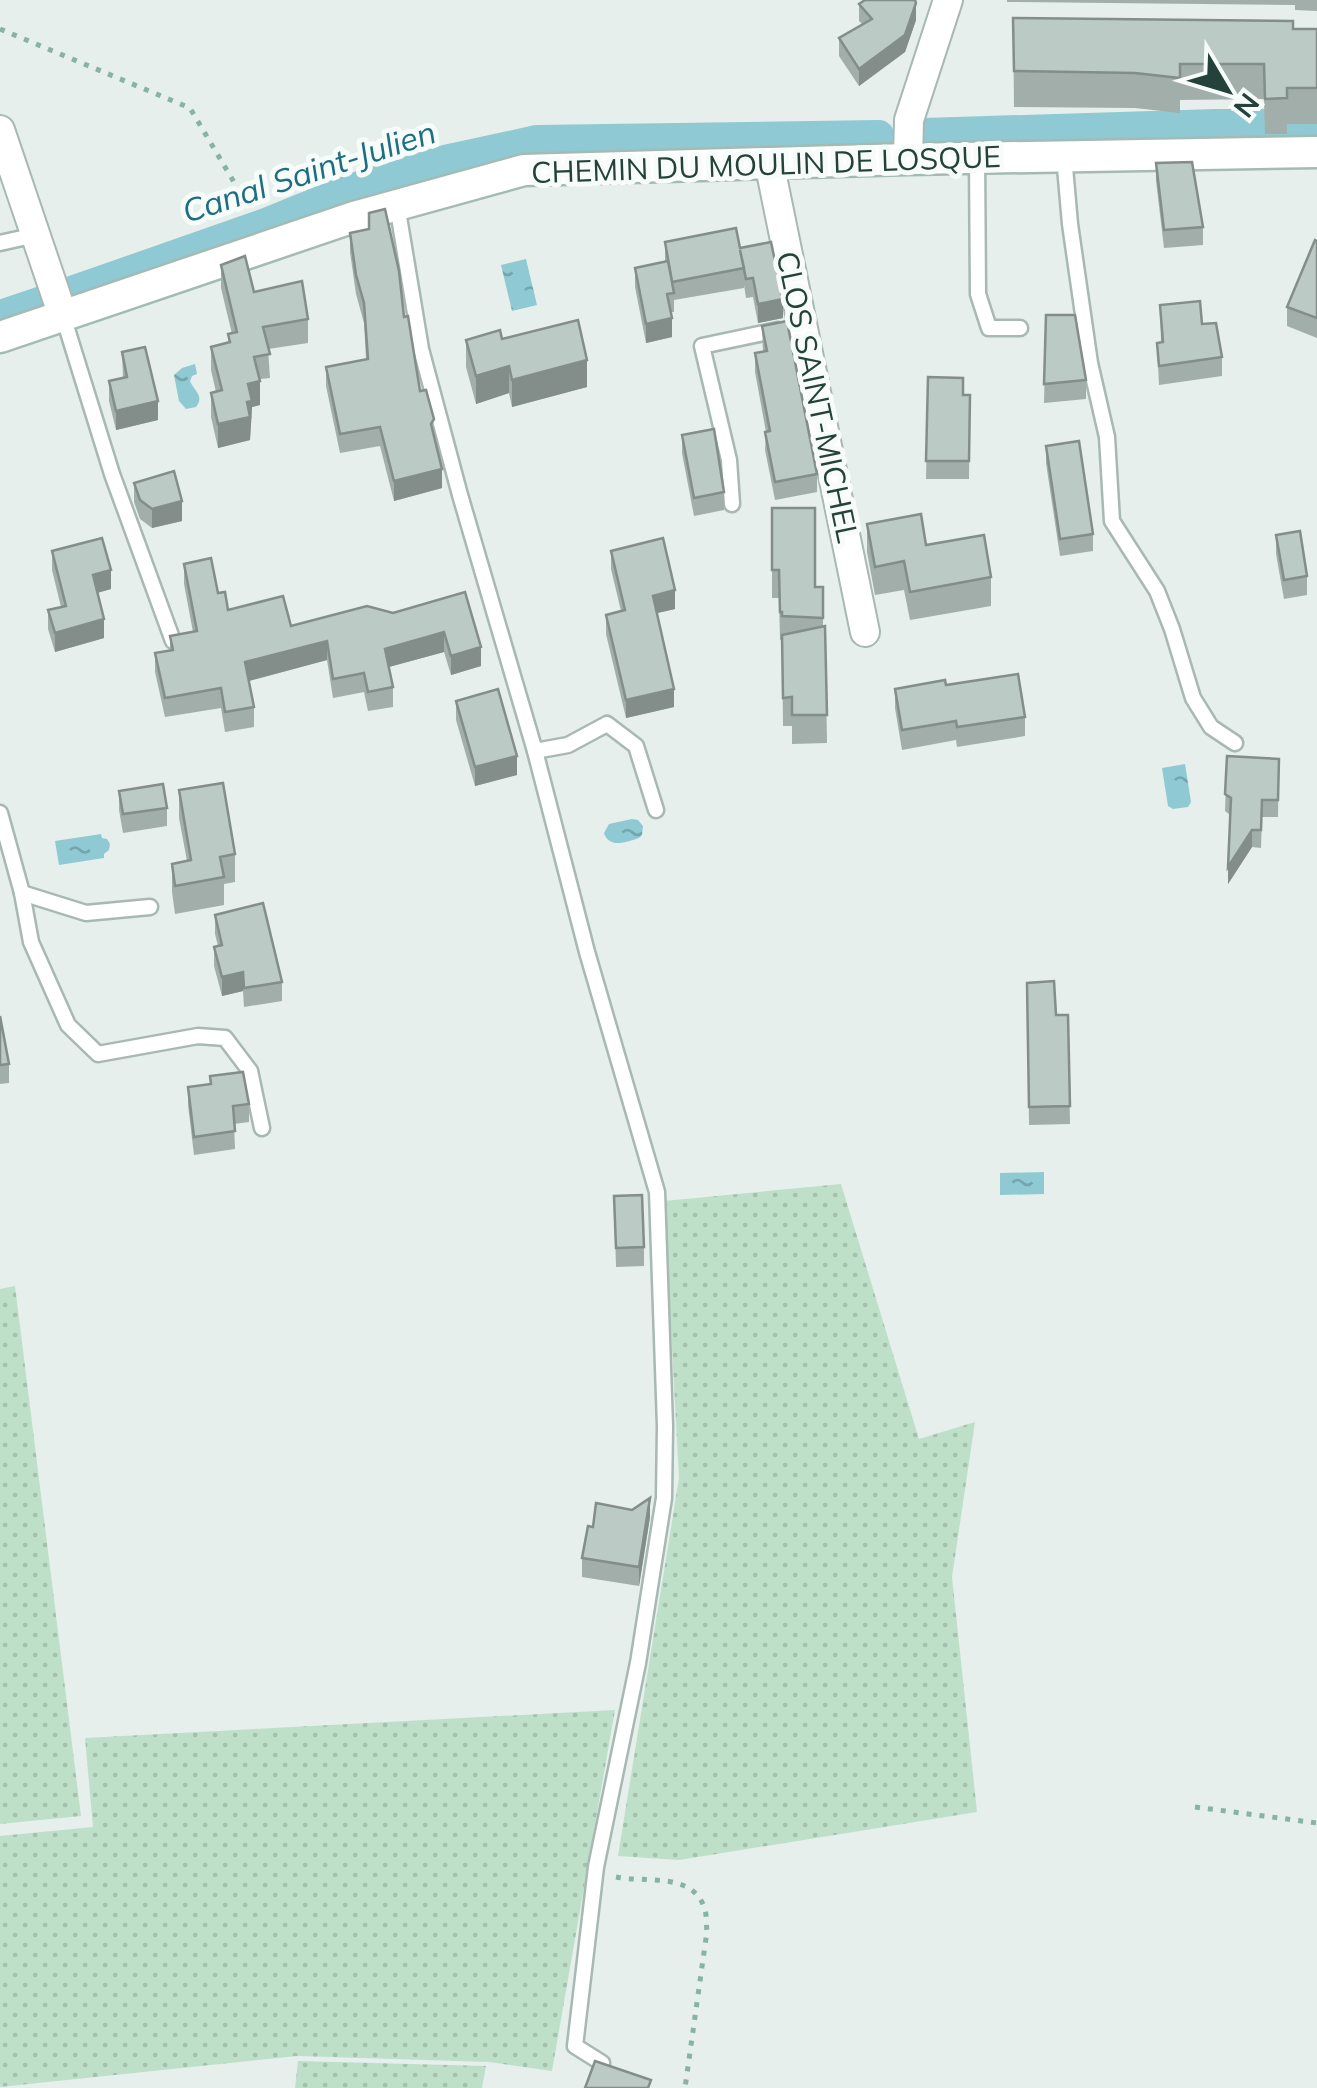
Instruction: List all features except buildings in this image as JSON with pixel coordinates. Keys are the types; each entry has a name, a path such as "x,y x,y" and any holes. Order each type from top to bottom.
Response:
{"street":[{"path":"908,159 909,120 947,1"},
{"path":"0,130 58,302"},
{"name":"CHEMIN DU MOULIN DE LOSQUE","path":"0,337 58,302 524,170 1317,152"},
{"name":"CLOS SAINT-MICHEL","path":"769,162 865,632"}],"lane":[{"path":"1064,156 1090,363 1106,437 1112,521 1158,590 1193,698 1211,726 1236,743"},
{"path":"977,158 978,294 989,328 1020,328"},
{"path":"398,205 421,350 657,1192 664,1498 638,1662 596,1867 574,2046 602,2063"},
{"path":"0,243 36,235"},
{"path":"58,302 112,474 173,642"},
{"path":"732,504 729,460 702,346 802,325"},
{"path":"534,751 568,745 607,724 636,746 656,810"},
{"path":"0,814 32,942 68,1025 98,1054 198,1036 225,1038 250,1071 262,1128"},
{"path":"22,893 86,914 150,906"}],"path":[{"path":"0,28 190,108 241,194"},
{"path":"1195,1808 1317,1823"},
{"path":"596,1867 630,1880 677,1882 691,1888 704,1906 707,1931 685,2088"}],"green space":[{"path":"841,1184 919,1439 975,1422 952,1577 977,1812 679,1860 618,1856 679,1478 664,1201"},
{"path":"15,1286 81,1816 0,1824 0,1289"},
{"path":"615,1710 552,2071 489,2062 297,2056 0,2087 0,1836 93,1827 85,1738"},
{"path":"298,2061 486,2066 482,2088 295,2088"}],"water":[{"path":"526,259 537,305 512,311 501,265"},
{"path":"195,364 197,374 190,381 199,400 196,407 186,409 179,401 174,375"},
{"path":"1185,764 1191,802 1188,807 1173,809 1168,806 1162,768"},
{"path":"632,819 643,826 639,838 619,843 606,838 604,833 609,824"},
{"path":"101,834 110,844 104,858 59,865 55,841"},
{"path":"1044,1172 1044,1194 1000,1195 1000,1173"}],"waterway":[{"name":"Canal Saint-Julien","path":"924,133 1317,124"},
{"name":"Canal Saint-Julien","path":"66,293 266,223 352,188 445,160 537,140 879,135"},
{"name":"Canal Saint-Julien","path":"0,315 42,301"}]}
